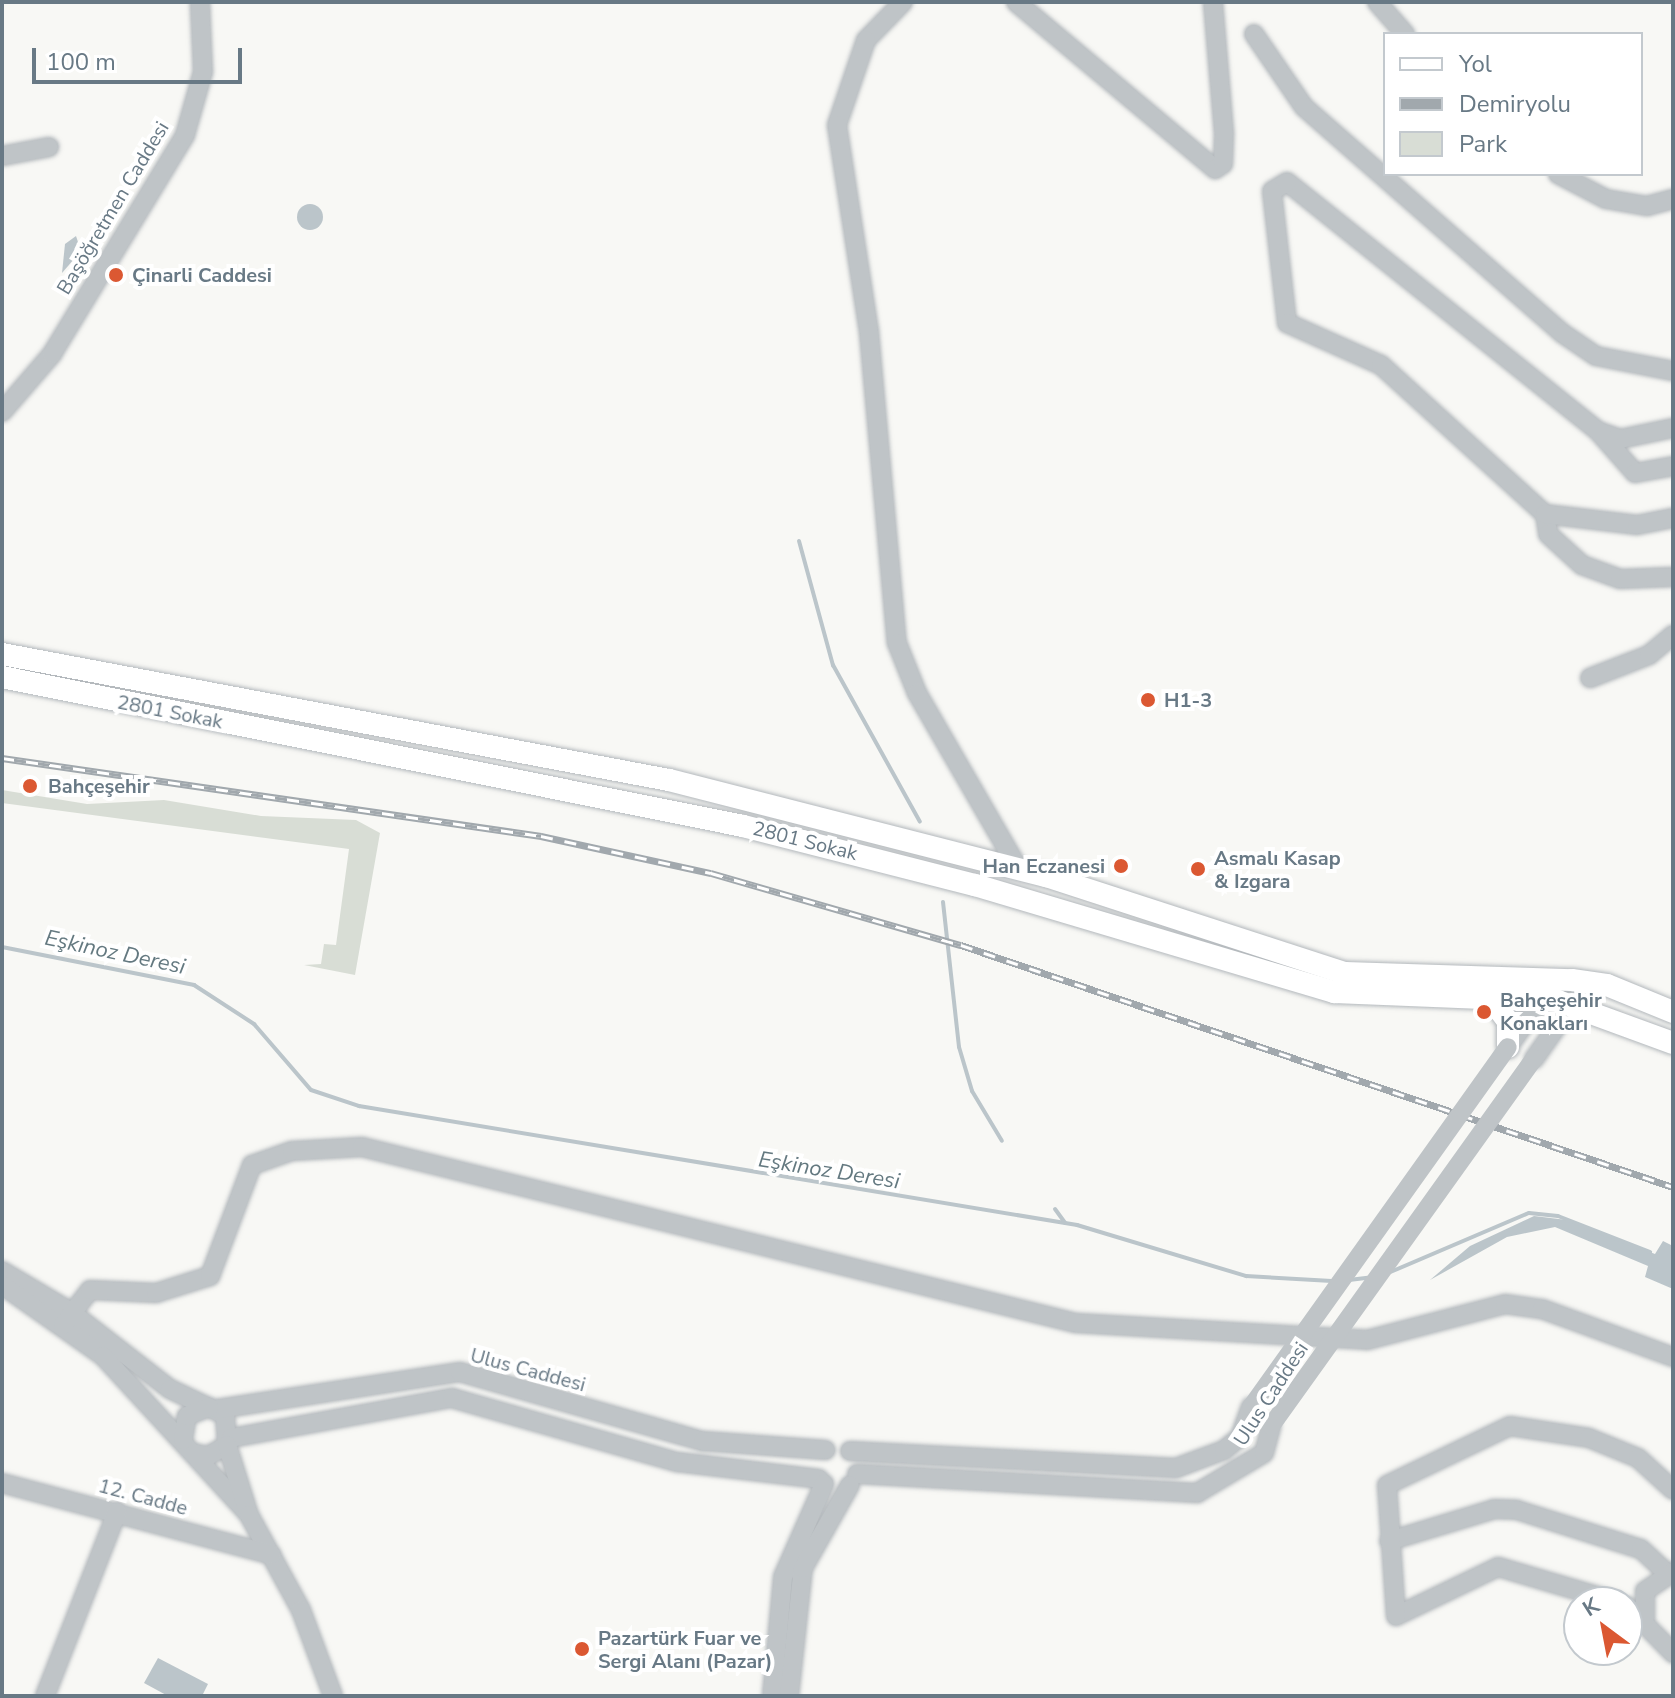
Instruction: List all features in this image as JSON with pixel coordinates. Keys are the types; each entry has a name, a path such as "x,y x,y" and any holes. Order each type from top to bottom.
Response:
{"main road":[{"name":"2801 Sokak","path":"2,654 669,780 1018,868 1345,973 1544,989"},
{"name":"2801 Sokak","path":"2,677 622,798 945,877 1334,992 1489,996 1544,989"},
{"path":"945,877 969,872 1012,881 1018,868"},
{"path":"1544,989 1607,985 1673,1012"},
{"path":"1544,989 1673,1043"},
{"path":"1569,998 1593,990 1673,1022"},
{"path":"1489,996 1508,1021 1508,1047"}],"street":[{"name":"Başöğretmen Caddesi","path":"2,412 52,354 185,135 203,72 200,2"},
{"path":"903,2 866,40 837,125 869,332 897,643 917,693 1018,868"},
{"path":"1016,2 1215,169 1223,164 1224,133 1213,2"},
{"path":"1377,2 1403,32"},
{"path":"1254,34 1304,107 1562,333 1596,356 1673,371"},
{"path":"2,156 49,147"},
{"path":"1562,176 1606,199 1647,206 1673,199"},
{"path":"1673,466 1635,473 1598,431 1287,182 1272,191 1287,323 1381,365 1545,514 1637,525 1673,518"},
{"path":"1598,431 1620,439 1673,428"},
{"path":"1545,514 1548,534 1582,565 1620,579 1673,577"},
{"path":"1590,678 1649,655 1673,635"},
{"name":"Ulus Caddesi","path":"214,1408 460,1372 678,1435 826,1450 1176,1468 1232,1444 1251,1407 1508,1047 1544,989"},
{"name":"Ulus Caddesi","path":"188,1447 208,1456 229,1441 452,1398 677,1462 822,1481 1184,1495 1247,1468 1264,1453 1271,1426 1534,1059 1569,998"},
{"path":"67,1318 90,1290 156,1293 210,1276 252,1165 292,1151 362,1147 1076,1323 1367,1340 1505,1304 1542,1309 1673,1357"},
{"path":"2,1271 170,1389 214,1408 229,1441 249,1515"},
{"path":"2,1285 67,1318 149,1400 249,1515 272,1555 333,1696"},
{"path":"188,1447 187,1416 214,1408"},
{"path":"1563,1586 1498,1567 1396,1616 1387,1485 1510,1426 1589,1438 1638,1458 1673,1490"},
{"path":"772,1696 783,1577 822,1481 818,1460 826,1450"},
{"path":"789,1696 803,1568 854,1480 850,1451"},
{"name":"12. Cadde","path":"2,1483 272,1555"},
{"path":"1389,1541 1494,1509 1517,1510 1641,1549 1671,1573 1645,1591 1645,1618 1673,1653"},
{"path":"45,1696 117,1512"}],"green space":[{"path":"2,790 87,804 164,800 261,816 356,820 380,833 355,975 304,965 321,964 324,944 336,945 349,849 2,803"}],"shaded area":[{"path":"310,204 319,208 323,217 319,226 310,230 301,226 297,217 301,208"},
{"path":"76,236 81,251 62,273 65,244"},
{"path":"1534,1216 1567,1220 1655,1254 1663,1241 1673,1246 1673,1289 1645,1277 1648,1266 1555,1227 1507,1237 1430,1280 1470,1246"},
{"path":"158,1658 208,1684 202,1696 168,1696 144,1683"}],"waterway":[{"path":"799,541 833,665 920,822"},
{"path":"943,902 959,1047 972,1091 1002,1141"},
{"path":"2,947 194,985 254,1024 311,1090 359,1106 1077,1225 1246,1276 1332,1281"},
{"path":"1055,1209 1065,1223"},
{"name":"Eşkinoz Deresi","path":"1388,1273 1529,1213 1558,1216 1650,1252"},
{"name":"Eşkinoz Deresi","path":"1349,1280 1372,1277"}],"railway":[{"path":"2,758 541,836 711,873 961,945 1673,1187"}],"place":[{"name":"Çinarli Caddesi","path":"116,275"},
{"name":"H1-3","path":"1148,700"},
{"name":"Bahçeşehir","path":"30,786"},
{"name":"Han Eczanesi","path":"1121,866"},
{"name":"Asmalı Kasap & Izgara","path":"1198,869"},
{"name":"Bahçeşehir Konakları","path":"1484,1012"},
{"name":"Pazartürk Fuar ve Sergi Alanı (Pazar)","path":"582,1649"}]}
